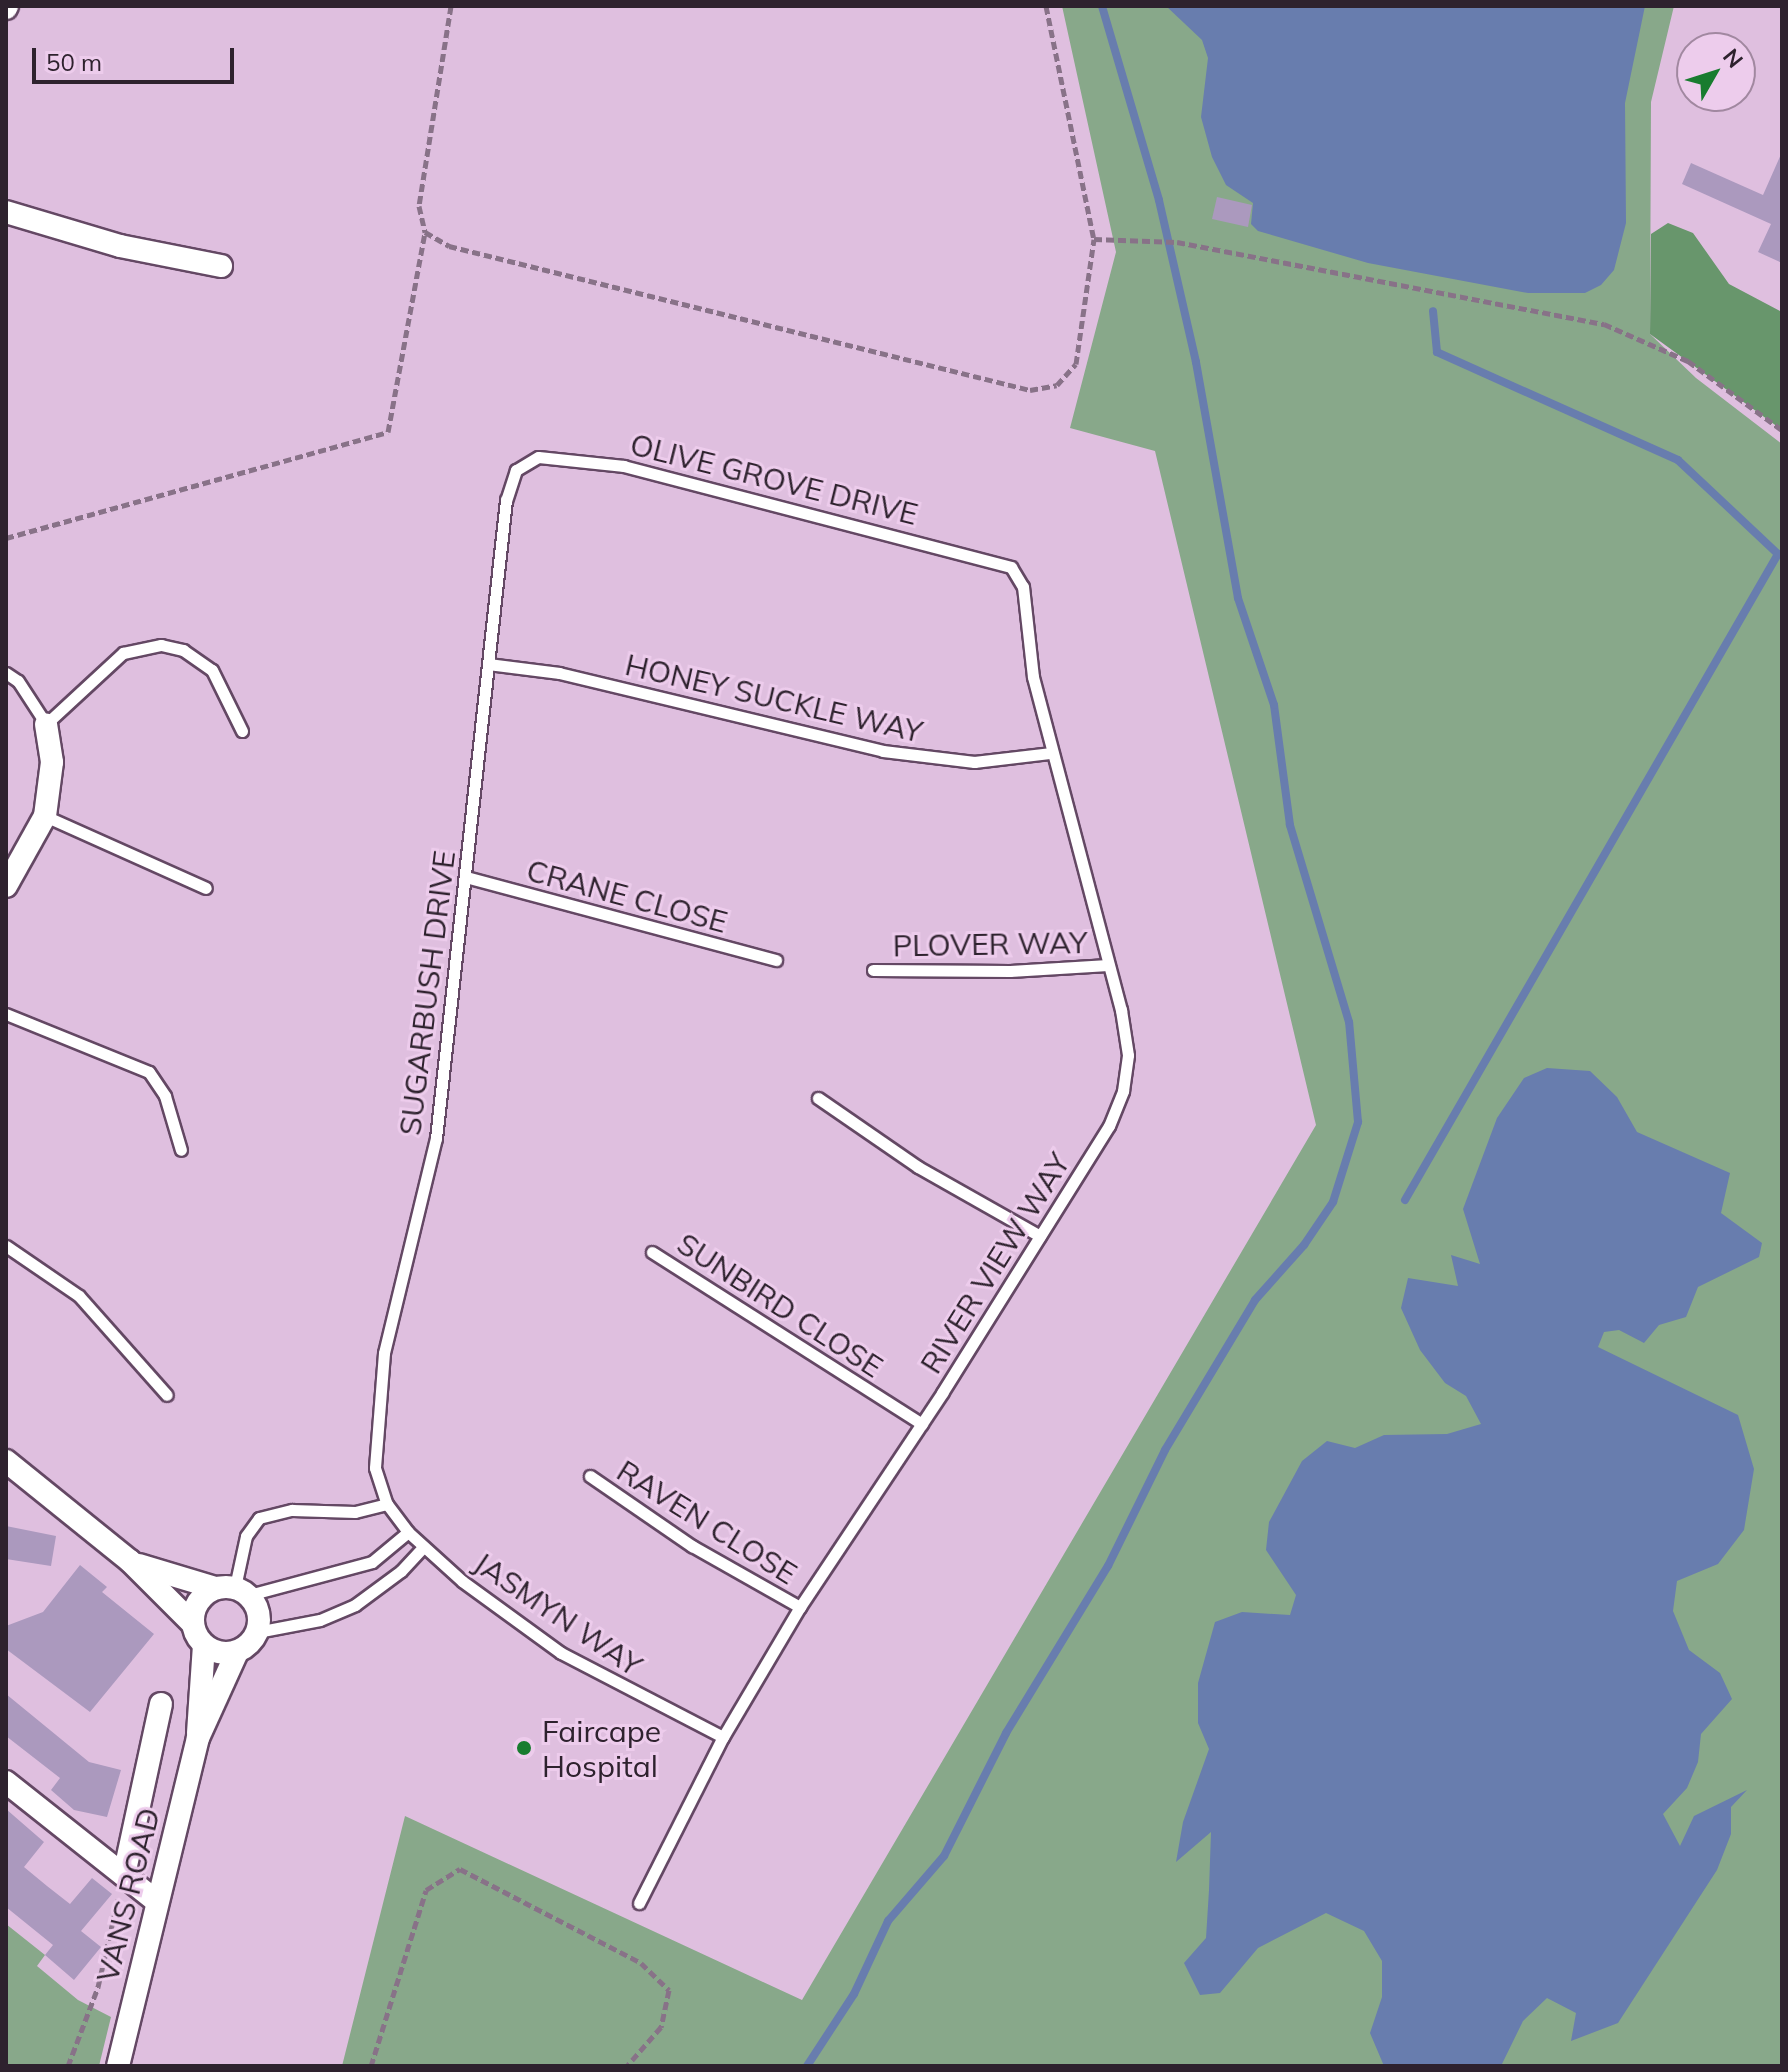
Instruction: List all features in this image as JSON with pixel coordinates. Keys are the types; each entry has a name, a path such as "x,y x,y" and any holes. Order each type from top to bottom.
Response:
{"street":[{"path":"6,212 120,246 221,266"},
{"path":"6,886 45,816 52,762 46,724"},
{"path":"6,1461 130,1561 192,1623 204,1646 219,1653 237,1652 257,1632 259,1619 233,1590 130,1561"},
{"path":"192,1623 202,1595 233,1590"},
{"name":"VANS ROAD","path":"198,1738 204,1646"},
{"name":"VANS ROAD","path":"118,2066 198,1738 237,1652"},
{"path":"124,1875 161,1704"},
{"path":"6,1782 156,1901"}],"lane":[{"name":"OLIVE GROVE DRIVE","path":"509,481 525,461 538,457 624,466 1000,561 1018,575 1023,587"},
{"name":"SUGARBUSH DRIVE","path":"387,1504 375,1468 384,1353 436,1138 509,481"},
{"name":"RIVER VIEW WAY","path":"639,1903 723,1737 800,1607 922,1424 1109,1126 1123,1091 1128,1055 1108,965 1033,677 1023,587"},
{"path":"6,673 18,681 46,724 123,653 161,645 183,650 212,670 242,731"},
{"name":"HONEY SUCKLE WAY","path":"488,664 559,673 883,751 974,762 1051,753"},
{"path":"45,816 206,888"},
{"name":"CRANE CLOSE","path":"466,877 776,960"},
{"name":"PLOVER WAY","path":"873,970 1010,971 1108,965"},
{"path":"6,1014 149,1072 165,1096 181,1150"},
{"path":"818,1098 918,1167 1040,1236"},
{"path":"6,1246 79,1296 167,1395"},
{"name":"SUNBIRD CLOSE","path":"652,1252 922,1424"},
{"name":"RAVEN CLOSE","path":"590,1476 692,1546 800,1607"},
{"path":"387,1504 355,1512 292,1510 259,1518 246,1536 233,1590 372,1562 408,1532"},
{"name":"JASMYN WAY","path":"387,1504 423,1547 561,1653 723,1737"},
{"path":"257,1632 320,1620 355,1605 401,1571 423,1547"}],"path":[{"path":"6,538 388,432 425,232 419,206 451,6"},
{"path":"425,232 449,246 1030,390 1057,385 1076,364 1094,239 1046,6"},
{"path":"1094,239 1152,238 1177,242 1604,324 1688,361 1782,430"},
{"path":"371,2066 426,1890 460,1869 641,1963 669,1990 661,2027 627,2066"},
{"path":"68,2066 98,1987 124,1875"}],"green space":[{"path":"1062,6 1674,6 1651,102 1650,334 1696,378 1782,444 1782,2066 342,2066 405,1816 802,2000 1316,1125 1155,451 1070,428 1116,252"},
{"path":"1668,223 1693,233 1729,284 1782,312 1782,430 1650,334 1651,234"},
{"path":"6,1924 45,1955 37,1966 78,2000 111,2017 99,2066 6,2066"}],"water":[{"path":"1166,6 1645,6 1625,103 1626,223 1614,270 1601,285 1585,293 1528,293 1368,263 1258,231 1251,224 1253,203 1226,185 1212,157 1201,117 1208,58 1202,40"},
{"path":"1547,1068 1590,1071 1617,1097 1637,1132 1730,1173 1721,1213 1762,1243 1759,1257 1698,1287 1686,1317 1659,1325 1644,1343 1619,1330 1604,1332 1598,1347 1738,1415 1754,1469 1744,1530 1718,1564 1677,1581 1673,1611 1689,1650 1720,1673 1732,1699 1701,1734 1698,1762 1687,1788 1663,1814 1680,1846 1694,1816 1747,1790 1731,1807 1731,1834 1717,1870 1618,2023 1571,2041 1576,2013 1547,1998 1523,2021 1501,2066 1384,2066 1370,2033 1382,1997 1382,1961 1364,1931 1326,1913 1258,1948 1220,1993 1200,1995 1184,1963 1206,1938 1209,1890 1211,1832 1176,1862 1183,1822 1209,1749 1198,1723 1198,1683 1215,1622 1242,1612 1290,1615 1296,1595 1266,1550 1269,1522 1302,1461 1327,1441 1355,1448 1384,1435 1447,1434 1481,1424 1466,1396 1445,1383 1420,1350 1401,1308 1408,1278 1458,1286 1451,1255 1480,1264 1463,1209 1497,1118 1524,1078"}],"building":[{"path":"1782,152 1782,263 1758,252 1771,224 1682,184 1691,163 1763,195"},
{"path":"1217,197 1252,205 1248,227 1212,219"},
{"path":"6,1526 56,1536 51,1566 6,1559"},
{"path":"80,1565 107,1587 102,1592 154,1634 90,1712 6,1649 6,1626 43,1612"},
{"path":"6,1694 89,1762 121,1770 107,1817 74,1810 51,1790 60,1778 6,1736"},
{"path":"6,1809 44,1842 24,1867 47,1886 70,1904 92,1878 112,1894 81,1931 101,1947 74,1980 45,1955 53,1945 6,1907"}],"waterway":[{"path":"807,2066 854,1994 888,1921 944,1856 1006,1733 1108,1566 1165,1450 1255,1300 1304,1245 1333,1202 1358,1122 1349,1022 1290,825 1274,705 1238,598 1196,362 1159,200 1102,6"},
{"path":"1405,1200 1778,554 1678,460 1437,352 1433,311"}],"place":[{"name":"Faircape Hospital","path":"524,1748"}]}
